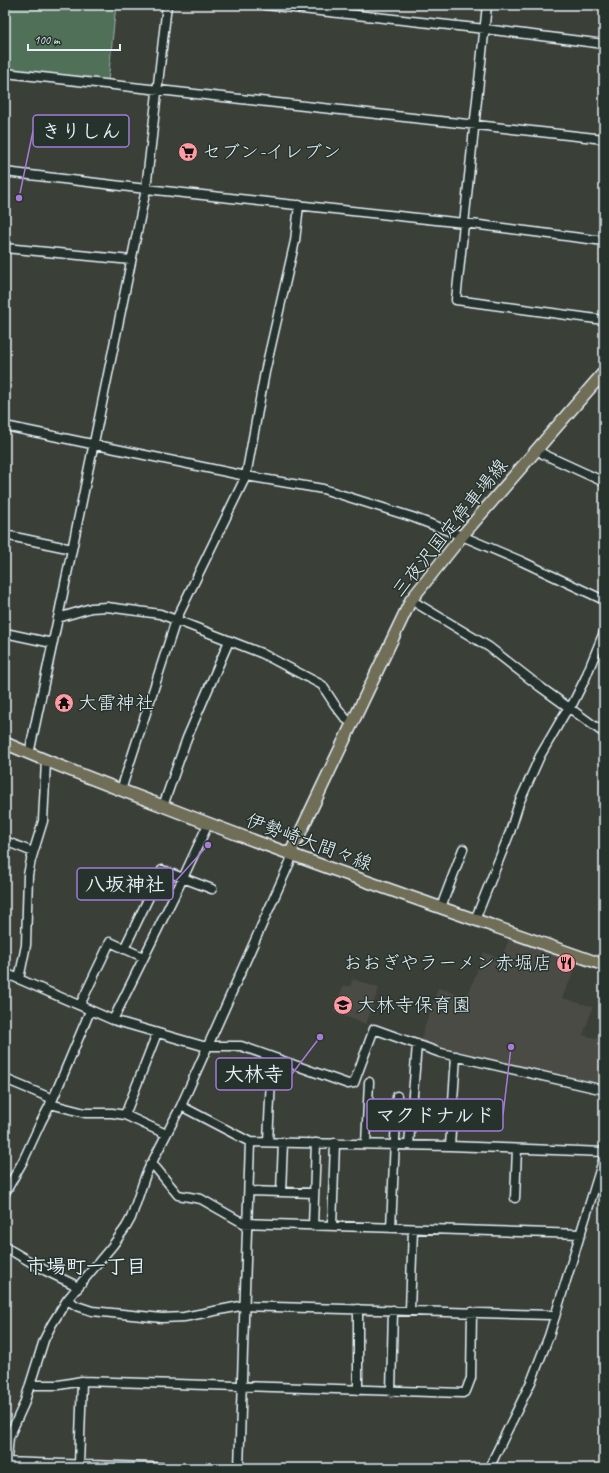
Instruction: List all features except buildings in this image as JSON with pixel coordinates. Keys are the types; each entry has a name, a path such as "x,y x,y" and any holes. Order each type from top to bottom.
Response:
{"main road":[{"name":"三夜沢国定停車場線","path":"290,854 411,600 462,536 602,379"},
{"name":"伊勢崎大間々線","path":"5,743 46,761 208,824 440,908 604,965"}],"street":[{"path":"29,754 146,189 167,5"},
{"path":"265,5 485,29 604,44"},
{"path":"488,5 456,300 604,320"},
{"path":"5,73 474,124 604,140"},
{"path":"5,174 464,222 604,241"},
{"path":"121,790 176,620 246,476 265,372 295,241 299,205"},
{"path":"5,248 131,260"},
{"path":"5,426 246,476 323,489 412,517 462,536 521,561 604,600"},
{"path":"538,449 543,454 604,482"},
{"path":"5,535 72,549"},
{"path":"411,600 489,647 539,686 604,733"},
{"path":"58,618 91,608 107,607 160,614 261,654 322,685 338,710 352,723"},
{"path":"475,920 537,762 565,713 573,703 585,679 604,632"},
{"path":"5,633 52,643"},
{"path":"163,806 187,738 229,641"},
{"path":"19,979 26,945 28,875 32,852 43,821 46,761"},
{"path":"113,1020 208,824"},
{"path":"5,841 32,852"},
{"path":"440,908 462,849"},
{"path":"178,1468 6,1464 10,1438 31,1385 44,1340 67,1300 126,1227 131,1218 150,1164 181,1106 290,862 290,854"},
{"path":"124,949 162,870 212,889"},
{"path":"80,1005 110,942 143,957"},
{"path":"5,973 113,1020 207,1046 241,1046 348,1084 354,1083 374,1029 456,1056 604,1090"},
{"path":"5,1193 23,1161 51,1102 90,1011"},
{"path":"125,1115 157,1033"},
{"path":"409,1145 417,1044"},
{"path":"450,1146 456,1056"},
{"path":"268,1142 272,1057"},
{"path":"5,1079 51,1102 85,1113 125,1115 166,1134"},
{"path":"366,1144 369,1082"},
{"path":"391,1228 397,1096"},
{"path":"181,1106 250,1142 450,1146 604,1152"},
{"path":"239,1468 250,1142"},
{"path":"281,1192 283,1142"},
{"path":"314,1226 316,1143"},
{"path":"332,1226 335,1143"},
{"path":"515,1198 516,1149"},
{"path":"489,1468 531,1382 546,1346 604,1157"},
{"path":"150,1164 156,1168 178,1195 201,1199 247,1224 580,1234"},
{"path":"248,1191 314,1193"},
{"path":"410,1310 413,1228"},
{"path":"5,1247 46,1271 73,1284 77,1289"},
{"path":"67,1300 77,1306 92,1311 162,1318 184,1317 237,1306 472,1312 550,1315 555,1317"},
{"path":"358,1309 358,1390"},
{"path":"391,1392 393,1310"},
{"path":"31,1385 59,1385 82,1381 391,1392 464,1393 471,1378 472,1312"},
{"path":"79,1465 82,1381"}],"shaded area":[{"path":"510,937 578,963 562,998 593,1007 583,1035 604,1040 604,1066 599,1086 437,1048 420,1041 438,988 464,995 469,992 484,952 501,959"},
{"path":"353,979 379,988 366,1024 333,1012 343,986 350,986"}],"green space":[{"path":"5,5 116,5 108,81 5,70"}],"place":[{"name":"セブン-イレブン","path":"188,152"},
{"name":"きりしん","path":"19,198"},
{"name":"大雷神社","path":"64,703"},
{"name":"八坂神社","path":"208,845"},
{"name":"おおぎやラーメン赤堀店","path":"566,963"},
{"name":"大林寺保育園","path":"343,1005"},
{"name":"大林寺","path":"320,1037"},
{"name":"マクドナルド","path":"511,1047"}],"district":[{"name":"市場町一丁目","path":"86,1266"}]}
